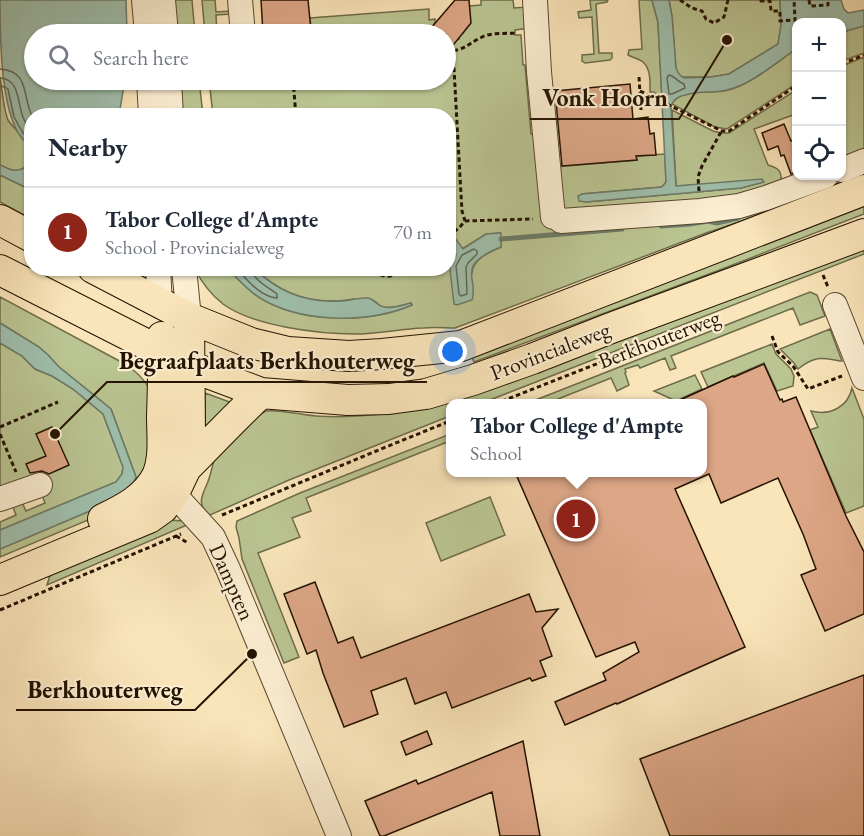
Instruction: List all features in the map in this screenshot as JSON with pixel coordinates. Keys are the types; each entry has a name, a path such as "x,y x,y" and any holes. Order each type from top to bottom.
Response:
{"main road":[{"name":"Provincialeweg","path":"108,276 189,318 252,343 288,352 349,356 461,346 864,190"},
{"path":"0,220 24,233"},
{"name":"Provincialeweg","path":"0,270 176,360 261,393 348,400 389,399 435,392 532,359 864,234"},
{"path":"0,580 148,518 163,508 190,435 176,360 160,304"},
{"path":"176,360 189,318"},
{"path":"0,563 121,511 148,489 172,479 261,393"}],"street":[{"path":"144,0 146,24"},
{"path":"163,0 165,24"},
{"path":"535,0 539,72 553,217 561,221 711,210 739,206 815,180"},
{"path":"150,90 151,108"},
{"path":"170,90 171,108"},
{"path":"846,168 864,161"},
{"path":"158,276 160,304"},
{"path":"185,276 189,318"},
{"path":"835,305 862,374"},
{"name":"Dampten","path":"172,479 201,525 213,537 228,569 339,836"},
{"path":"0,499 32,487"}],"path":[{"path":"680,0 702,11 706,19 714,23 724,17 728,0"},
{"path":"761,0 770,1 771,11 780,11 780,21 795,20 794,0"},
{"path":"809,0 810,6 828,5 828,0"},
{"path":"456,50 465,48 488,35 537,32"},
{"path":"846,62 864,55"},
{"path":"639,77 641,110"},
{"path":"640,91 722,131 729,131 792,89"},
{"path":"294,90 295,108"},
{"path":"455,90 462,211 465,221"},
{"path":"700,197 698,177 722,131"},
{"path":"456,230 465,221 529,220"},
{"name":"Berkhouterweg","path":"508,399 702,322"},
{"path":"772,336 778,352 793,366 808,389 862,374"},
{"path":"0,427 58,402"},
{"path":"0,610 446,423"},
{"path":"0,434 32,487"}],"green space":[{"path":"168,0 192,0 194,24 170,24"},
{"path":"202,0 215,0 216,12 230,11 230,14 216,15 216,24 204,24"},
{"path":"481,0 513,0 514,8 528,7 530,28 515,30 515,35 521,35 531,134 540,133 546,216 728,213 826,180 846,180 846,173 864,167 864,180 706,233 455,328 406,329 355,334 305,330 251,318 236,312 218,300 198,276 235,276 259,297 294,312 334,318 375,315 412,305 411,303 386,307 366,299 324,301 302,297 282,289 263,276 456,276 456,266 472,273 478,260 501,247 500,233 486,234 462,249 456,240 456,108 212,108 210,90 456,90 456,41 459,39 459,29 463,33 469,25 465,17 470,16 469,6 481,5"},
{"path":"590,0 608,0 596,4 599,53 612,53 610,60 585,63 582,61 582,55 594,54 592,17 579,18 578,12 591,10"},
{"path":"639,0 652,0 658,22 662,99 654,92 650,92 646,65 628,55 629,50 642,49"},
{"path":"669,0 780,0 781,25 778,44 729,74 711,77 681,77 676,68"},
{"path":"429,9 429,20 435,19 435,23 310,24 310,18"},
{"path":"864,26 864,53 846,60 846,31"},
{"path":"792,52 792,87 727,129 715,127 672,104 676,99 688,93 733,89 762,74"},
{"path":"864,57 864,150 846,157 846,72 846,64"},
{"path":"0,77 8,120 24,140 24,168 18,171 0,165"},
{"path":"176,90 200,90 202,108 177,108"},
{"path":"792,93 792,115 754,129 768,165 780,173 781,183 753,197 565,214 554,167 637,160 636,156 665,154 666,182 662,187 582,194 586,202 741,188 763,182 676,186 672,110 713,131 729,133"},
{"path":"0,175 24,187 24,215 0,202"},
{"path":"864,198 864,214 474,362 470,353"},
{"path":"864,237 864,254 492,399 446,399 446,418 289,480 210,515 203,508 202,496 215,457 266,411 335,417 390,413"},
{"path":"810,292 817,295 825,316 800,325 793,308 671,356 676,368 670,370 665,358 640,368 638,365 625,369 629,385 617,391 611,378 558,399 538,399"},
{"path":"0,297 135,371 146,383 151,395 154,424 153,462 112,510 0,557 0,549 104,505 136,477 111,409 59,367 39,347 0,323"},
{"path":"830,329 842,361 819,359 809,361 798,369 780,349"},
{"path":"0,343 22,356 35,369 73,389 103,414 123,467 122,474 116,482 0,530 0,522 16,515 11,502 20,498 26,511 45,503 40,490 0,488"},
{"path":"772,344 776,354 791,369 794,376 793,386 777,391 764,363 708,387 701,372"},
{"path":"695,375 702,389 680,399 672,399 654,391"},
{"path":"852,388 864,419 864,506 846,513 810,430 818,427 811,411 825,412 837,408 847,400"},
{"path":"205,393 238,405 205,436"},
{"path":"446,436 446,443 306,498 311,511 292,518 300,537 258,553 299,657 284,663 242,559 236,527 237,521 300,493"},
{"path":"490,497 505,535 441,561 426,523"},
{"path":"169,520 184,521 187,525 47,585 51,572"}],"water":[{"path":"0,0 126,0 127,24 24,24 24,90 123,90 120,108 24,108 24,140 17,132 6,98 1,55"},
{"path":"652,0 669,0 676,68 679,74 685,78 711,77 729,74 778,44 781,25 780,0 841,0 848,13 864,10 864,26 846,31 846,18 792,18 792,52 736,87 722,91 689,94 673,101 671,107 676,186 762,179 764,182 741,188 579,201 578,196 582,194 662,187 666,182 658,22"},
{"path":"0,165 12,170 24,168 24,187 0,175"},
{"path":"501,233 501,247 481,257 473,266 472,300 454,304 451,276 456,276 456,240 463,249 486,234"},
{"path":"235,276 263,276 283,290 316,300 340,301 368,298 387,308 411,303 412,305 377,315 320,317 283,309 261,299"},
{"path":"0,323 39,347 59,367 111,409 136,477 133,485 104,505 0,549 0,530 116,482 122,474 123,467 103,414 73,389 35,369 22,356 0,343"}],"building":[{"path":"261,0 308,0 310,24 262,24"},
{"path":"455,0 469,0 471,23 456,42 456,24 434,24"},
{"path":"630,84 633,119 648,117 650,134 654,133 656,155 636,156 637,160 562,166 555,91"},
{"path":"784,124 792,140 792,174 784,155 781,156 778,146 768,150 762,133"},
{"path":"764,364 780,400 782,399 783,402 796,397 846,516 864,552 864,614 825,631 801,575 816,569 778,478 721,503 709,474 707,475 707,399 682,399"},
{"path":"52,427 69,465 49,474 42,471 30,473 26,464 46,456 36,434"},
{"path":"517,477 702,477 675,489 745,647 565,725 555,702 606,680 603,673 639,652 635,642 596,657"},
{"path":"315,582 338,643 353,637 361,658 529,594 536,612 558,609 542,628 552,656 540,661 546,676 532,681 530,678 452,708 446,692 415,704 406,678 371,691 378,714 344,727 316,650 307,654 284,594"},
{"path":"864,675 864,836 670,836 640,759"},
{"path":"427,731 432,744 406,755 401,742"},
{"path":"523,741 540,836 500,836 492,792 380,836 365,801 416,780 418,784"}],"waterway":[{"path":"661,226 708,221 717,223 738,218"},
{"path":"501,239 622,229"}],"place":[{"name":"Vonk Hoorn","path":"727,40"},
{"name":"Begraafplaats Berkhouterweg","path":"55,434"},
{"name":"Tabor College d'Ampte","path":"576,519"},
{"name":"Berkhouterweg","path":"252,654"}]}
